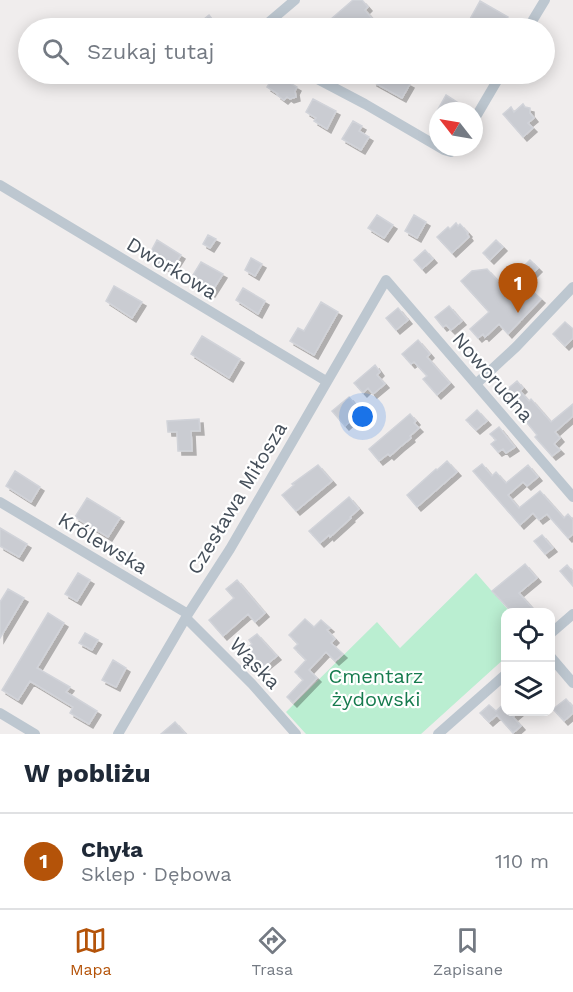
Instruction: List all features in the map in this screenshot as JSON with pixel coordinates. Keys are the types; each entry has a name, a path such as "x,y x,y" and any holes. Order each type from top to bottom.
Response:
{"street":[{"path":"274,18 295,0"},
{"path":"534,18 545,0"},
{"path":"327,84 429,141"},
{"path":"483,105 495,84"},
{"name":"Dworkowa","path":"0,185 326,381"},
{"name":"Czesława Miłosza","path":"118,734 187,616 230,549 386,280"},
{"name":"Noworudna","path":"386,280 573,497"},
{"path":"476,384 516,347 573,287"},
{"name":"Królewska","path":"0,502 187,616"},
{"path":"555,630 573,614"},
{"name":"Wąska","path":"187,616 296,734"},
{"path":"555,662 573,683"},
{"path":"438,734 501,678"},
{"path":"0,713 35,734"}],"green space":[{"name":"Cmentarz żydowski","path":"476,573 507,608 501,608 501,662 421,734 306,734 286,712 377,622 400,648"}],"building":[{"path":"353,0 362,0 368,7 365,10 372,18 332,18"},
{"path":"480,1 508,17 507,18 471,18"},
{"path":"269,84 292,84 297,87 296,97 290,99 287,97 284,100 267,87"},
{"path":"377,84 410,84 402,98"},
{"path":"446,95 457,102 442,102"},
{"path":"313,99 336,111 327,129 314,121 316,118 306,112"},
{"path":"523,104 530,108 530,113 534,118 528,123 533,128 523,137 503,114 511,107 514,112"},
{"path":"353,121 362,126 359,131 369,137 361,150 342,139"},
{"path":"377,215 393,225 384,238 368,228"},
{"path":"414,215 426,222 417,238 405,231"},
{"path":"456,223 458,226 460,224 469,237 452,253 437,237"},
{"path":"208,235 216,239 210,248 203,244"},
{"path":"157,240 181,255 171,271 148,257"},
{"path":"496,240 503,247 490,260 483,253"},
{"path":"425,250 433,259 422,269 414,260"},
{"path":"251,258 262,264 255,276 245,270"},
{"path":"530,260 538,268 532,274 524,266"},
{"path":"201,262 223,274 211,293 190,280"},
{"path":"487,269 516,300 528,287 541,299 508,334 499,324 485,337 483,334 478,338 470,329 489,312 461,281 472,271"},
{"path":"114,286 142,302 132,318 106,301"},
{"path":"243,288 265,301 258,314 236,300"},
{"path":"321,302 338,312 314,355 290,341 298,328 304,331"},
{"path":"449,306 462,321 451,330 446,325 443,327 435,317"},
{"path":"398,308 408,320 396,330 386,318"},
{"path":"565,322 573,329 573,338 565,346 553,334"},
{"path":"202,336 240,359 229,378 191,354"},
{"path":"418,340 430,354 427,357 450,383 437,395 423,379 427,376 414,362 411,364 402,354"},
{"path":"375,365 380,372 377,375 385,384 373,394 368,388 363,393 354,383"},
{"path":"517,381 523,388 520,391 529,401 531,399 551,422 573,404 573,416 555,432 560,438 554,444 560,450 552,456 535,437 537,435 519,413 521,411 504,392"},
{"path":"349,397 357,407 352,412 356,416 345,426 332,411"},
{"path":"477,410 487,421 476,430 466,420"},
{"path":"410,414 419,428 390,456 388,454 379,461 369,449"},
{"path":"199,419 200,431 191,431 192,451 178,451 177,432 168,432 167,421"},
{"path":"499,427 515,447 506,453 503,449 498,452 491,444 496,440 490,434"},
{"path":"447,461 457,472 417,507 407,495"},
{"path":"482,464 492,476 496,472 506,483 528,465 538,477 527,486 523,482 508,495 519,508 540,491 564,518 568,514 573,520 573,534 568,538 547,514 539,520 533,513 520,525 473,471"},
{"path":"318,465 332,481 296,511 282,495 294,485 292,484"},
{"path":"15,471 40,487 31,502 6,486"},
{"path":"349,497 359,509 330,537 329,535 320,543 309,531"},
{"path":"87,498 120,518 108,537 75,517"},
{"path":"0,528 27,544 19,557 0,546"},
{"path":"542,535 553,548 545,554 534,541"},
{"path":"525,564 537,578 519,593 532,608 508,608 492,591"},
{"path":"567,565 573,572 573,586 560,571"},
{"path":"78,573 90,580 77,601 65,594"},
{"path":"237,580 265,613 255,622 248,614 223,636 209,620 234,598 226,589"},
{"path":"8,589 24,598 0,638 0,602"},
{"path":"48,613 64,623 37,668 70,687 66,692 97,711 89,724 70,713 73,707 30,681 18,700 2,690"},
{"path":"305,619 314,627 321,620 330,628 327,630 335,639 331,643 343,654 335,661 326,652 309,670 317,678 293,703 287,697 303,680 295,672 306,660 294,648 298,644 289,635"},
{"path":"85,633 98,640 92,650 79,643"},
{"path":"257,634 277,656 260,670 243,651 252,644 249,640"},
{"path":"113,660 126,668 116,687 102,680"},
{"path":"566,699 573,707 573,713 564,721 555,711 555,707"},
{"path":"489,705 496,711 501,706 501,716 514,716 521,726 513,733 497,715 489,722 480,713"},
{"path":"175,722 186,734 161,734"}],"place":[{"name":"Chyła","path":"518,313"}]}
